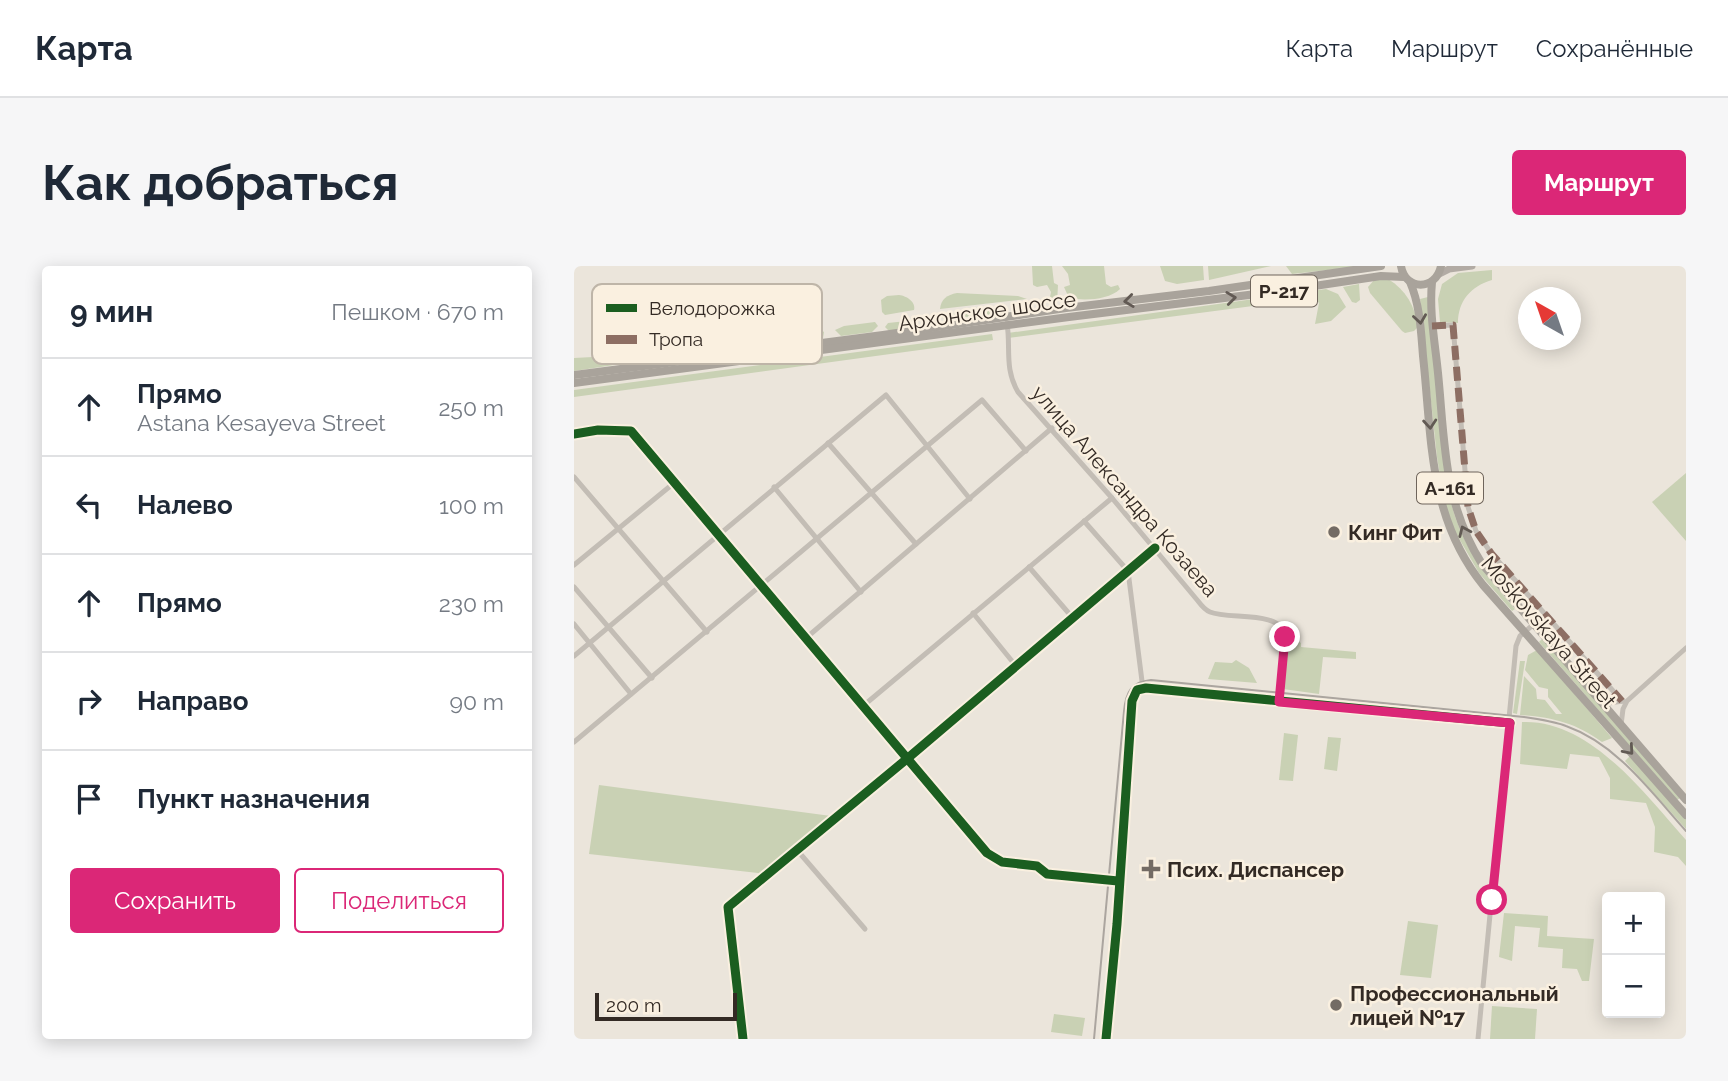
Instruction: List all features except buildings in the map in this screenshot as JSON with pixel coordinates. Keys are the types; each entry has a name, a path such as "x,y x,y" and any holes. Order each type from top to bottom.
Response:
{"highway":[{"name":"Архонское шоссе","path":"822,347 1381,266"},
{"name":"Moskovskaya Street","path":"1401,266 1416,296 1437,487 1446,522 1457,547 1474,574 1686,815"},
{"path":"1432,282 1440,270"},
{"name":"Архонское шоссе","path":"822,344 1281,291 1385,275 1423,285 1432,282"},
{"name":"Moskovskaya Street","path":"1432,282 1432,326 1447,477 1464,534 1482,564 1686,800"},
{"name":"Архонское шоссе","path":"574,375 662,364"},
{"name":"Архонское шоссе","path":"574,383 707,364"}],"main road":[{"path":"1440,270 1472,266"}],"street":[{"name":"улица Александра Козаева","path":"1007,321 1010,339 1007,354 1012,381 1018,391 1198,601 1210,612 1279,623 1286,640 1279,702"},
{"path":"1432,326 1453,326 1465,485 1468,507 1476,531 1491,553 1622,701"},
{"path":"574,656 886,395 970,499"},
{"path":"574,742 982,400 1026,451"},
{"path":"806,638 1052,428"},
{"path":"574,433 598,430 631,431 987,853 996,859 1037,866 1047,874 1118,881"},
{"path":"828,443 916,544"},
{"path":"574,477 707,632"},
{"path":"574,565 674,482"},
{"path":"774,487 861,592"},
{"path":"863,706 1112,498"},
{"path":"1084,521 1128,571 1139,676 1143,689"},
{"path":"743,1039 728,907 1155,548"},
{"path":"1029,567 1072,617"},
{"path":"574,587 652,678"},
{"path":"973,613 1016,666"},
{"path":"1478,1039 1516,646 1534,624"},
{"path":"574,625 631,694"},
{"path":"1621,725 1627,701 1686,648"},
{"path":"1106,1039 1135,693 1143,689 1510,723"},
{"path":"1602,704 1622,701 1635,693"},
{"path":"797,850 865,929"}],"green space":[{"path":"1032,266 1052,266 1054,283 1058,285 1057,303 1049,302 1051,292 1047,285 1033,285"},
{"path":"1062,266 1104,266 1106,284 1111,287 1118,285 1120,289 1096,299 1069,298 1064,287 1070,285 1068,274"},
{"path":"1160,266 1203,266 1204,280 1177,284 1165,281"},
{"path":"1208,266 1271,266 1209,280"},
{"path":"1286,266 1363,266 1292,274"},
{"path":"1492,270 1492,280 1472,290 1463,301 1458,323 1440,322 1438,299 1442,284 1458,273"},
{"path":"1375,279 1388,279 1405,293 1417,319 1418,327 1414,331 1402,331 1370,293 1368,287"},
{"path":"1359,284 1360,300 1352,302 1343,287"},
{"path":"1326,289 1338,294 1346,307 1331,321 1315,324 1319,303 1314,298 1008,338 1008,333"},
{"path":"957,293 1018,296 1027,299 940,309 945,298"},
{"path":"899,295 914,304 914,310 885,315 882,312 881,300 887,296"},
{"path":"1428,297 1446,481 1451,502 1470,550 1515,609 1512,611 1479,573 1450,523 1437,457 1420,299"},
{"path":"998,309 1000,311 997,314 944,319 941,317 942,315"},
{"path":"916,320 918,325 915,327 889,331 885,327 888,323"},
{"path":"875,322 878,326 872,332 841,336 835,330 844,326"},
{"path":"992,334 993,340 822,363 822,357"},
{"path":"592,357 592,364 621,364 574,371 574,358"},
{"path":"768,364 817,364 574,397 574,390"},
{"path":"1686,473 1686,541 1652,502"},
{"path":"1543,638 1680,798 1677,800 1539,642"},
{"path":"1297,640 1301,647 1356,652 1356,659 1323,657 1319,694 1283,689 1288,643"},
{"path":"1537,650 1612,738 1602,742 1563,722 1520,715 1524,676 1536,689 1537,699 1545,700 1556,714 1562,714 1548,697 1548,689 1539,687 1525,670 1528,655"},
{"path":"1236,660 1249,668 1257,683 1208,679 1215,662 1232,663"},
{"path":"1520,661 1525,661 1517,714 1513,713"},
{"path":"1522,722 1547,724 1571,733 1614,763 1686,840 1686,866 1678,857 1654,852 1655,827 1646,803 1610,799 1610,778 1599,757 1570,754 1567,769 1520,764"},
{"path":"1284,733 1298,735 1293,781 1279,780"},
{"path":"1328,737 1341,738 1337,771 1324,769"},
{"path":"1631,755 1686,818 1686,829 1625,761"},
{"path":"599,785 831,816 760,875 589,854"},
{"path":"1504,913 1548,916 1547,936 1594,939 1589,981 1582,981 1577,969 1562,968 1563,949 1538,947 1540,928 1515,926 1512,961 1499,957"},
{"path":"1408,921 1438,925 1431,978 1400,975"},
{"path":"1492,1006 1537,1009 1535,1039 1490,1039"},
{"path":"1054,1014 1085,1018 1082,1036 1051,1032"}],"tram line":[{"path":"1094,1039 1124,711 1128,693 1139,683 1151,680 1524,717 1556,723 1584,734 1617,757 1646,785 1686,831"}],"marked path":[{"path":"1432,326 1453,325 1468,507 1476,531 1491,553 1622,701"}],"cycle path":[{"path":"574,434 598,430 631,431 987,853 1002,862 1037,866 1047,874 1118,881"},
{"path":"743,1039 728,907 1155,548"},
{"path":"1106,1039 1117,924 1132,701 1137,690 1146,688 1510,723"}],"place":[{"name":"Кинг Фит","path":"1334,532"},
{"name":"Псих. Диспансер","path":"1151,869"},
{"name":"Профессиональный лицей №17","path":"1336,1005"}],"route":[{"path":"1285,637 1279,702 1510,723 1492,900"}]}
